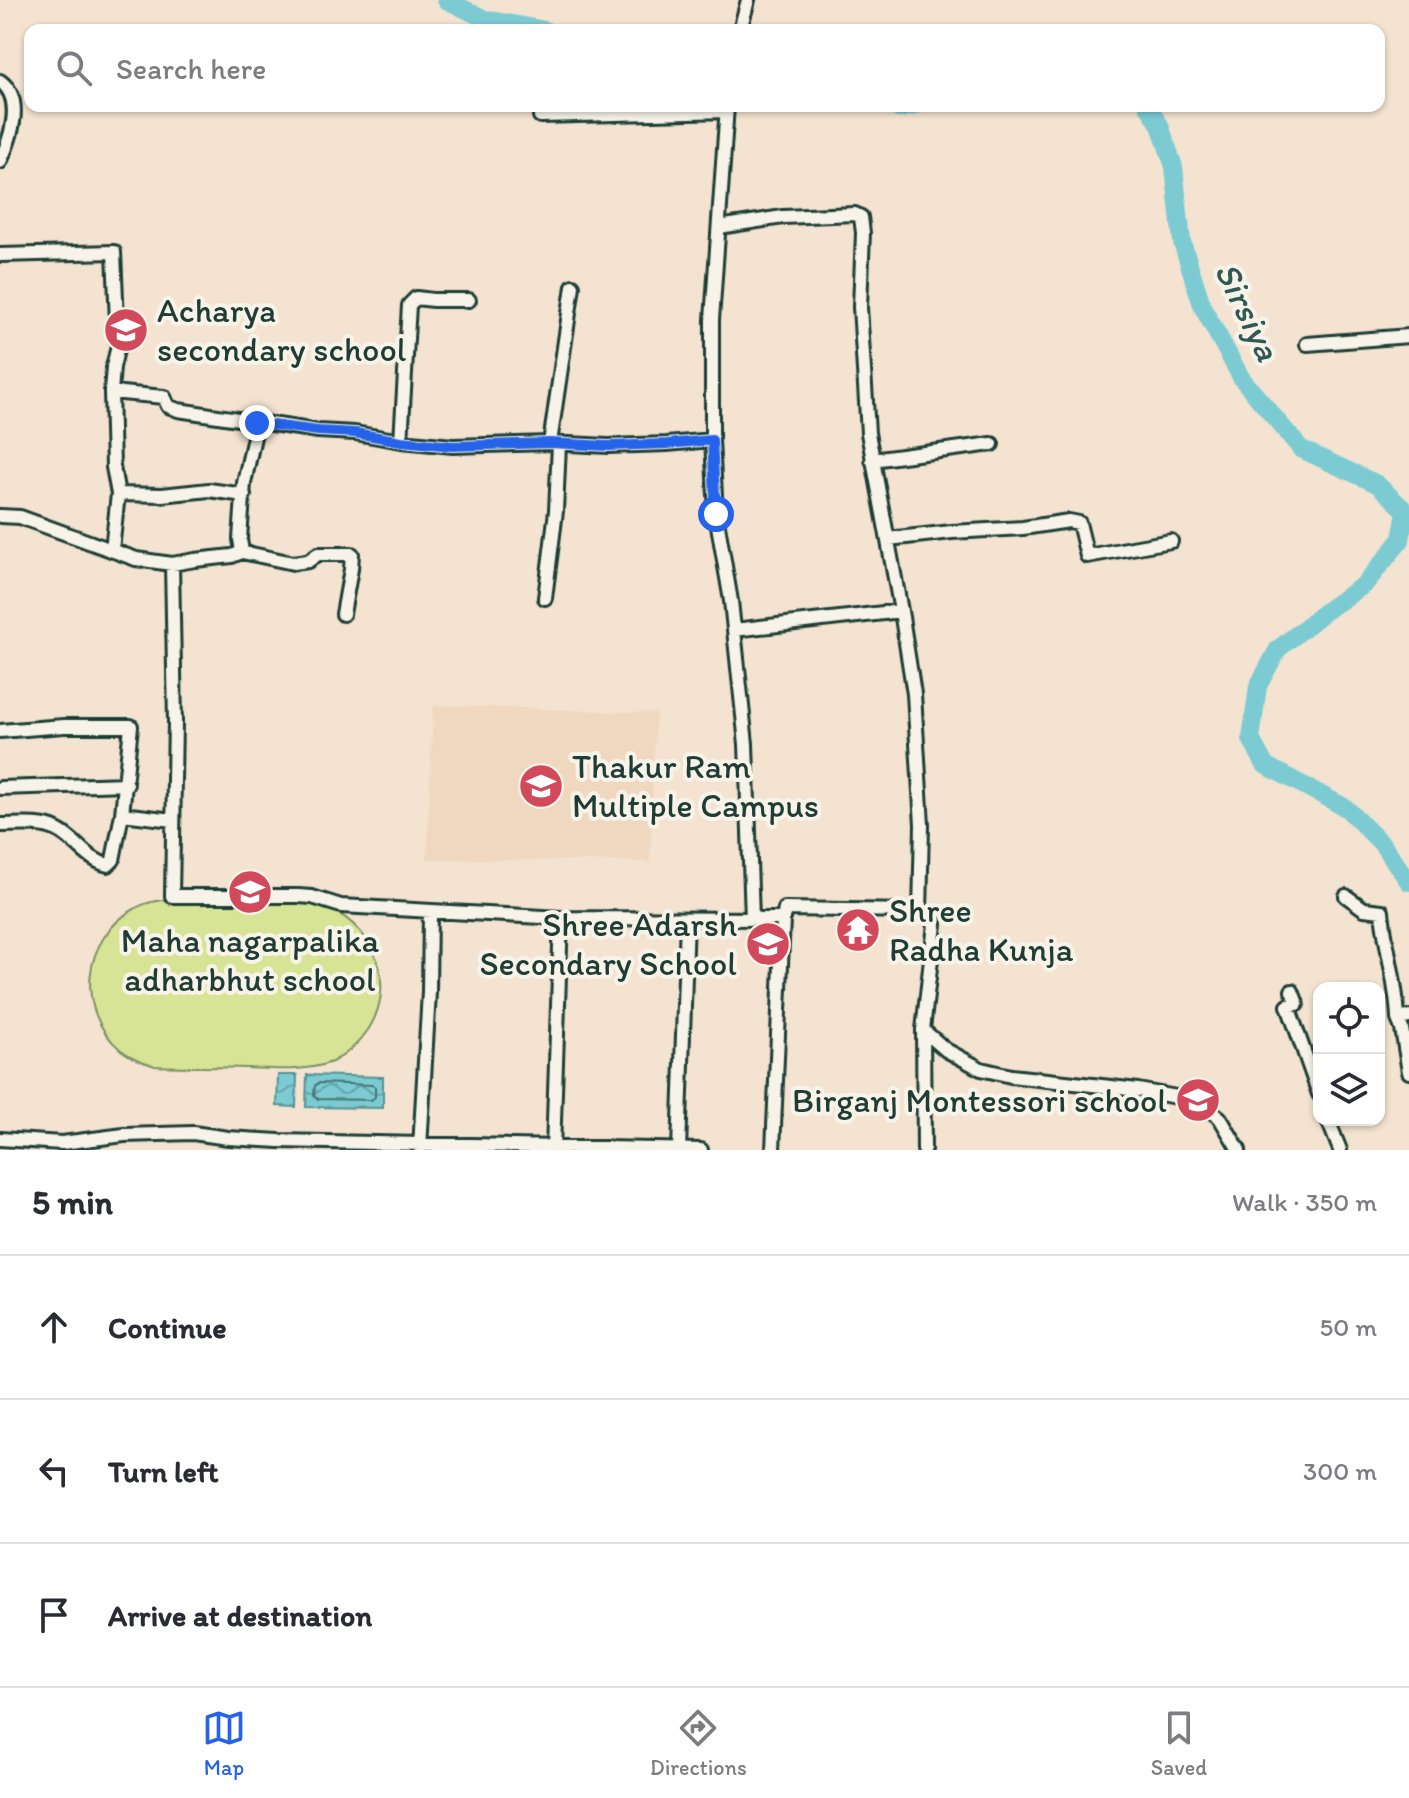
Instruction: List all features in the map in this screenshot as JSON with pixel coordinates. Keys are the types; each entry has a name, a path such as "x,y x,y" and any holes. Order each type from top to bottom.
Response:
{"street":[{"path":"0,81 6,85 14,101 8,144 0,162"},
{"path":"540,116 634,112"},
{"path":"727,112 712,320 712,440 716,514 734,630 746,744 752,919"},
{"path":"719,227 783,217 855,214 861,217 860,307 864,399 915,709 922,825 920,913"},
{"path":"0,255 114,252 118,346 111,392 113,467 118,494 112,550"},
{"path":"545,598 556,511 554,443 573,286"},
{"path":"401,441 409,305 416,298 469,300"},
{"path":"1307,344 1409,336"},
{"path":"111,392 164,397 168,406 178,410 257,423 453,446 554,443 623,446 712,440"},
{"path":"242,552 244,483 257,423"},
{"path":"872,460 992,444"},
{"path":"118,494 162,495 209,490 244,495"},
{"path":"0,516 20,517 136,559 172,564 242,552 293,563 308,561 318,554 352,554 343,614"},
{"path":"888,539 1023,528 1069,521 1079,523 1087,556 1171,541"},
{"path":"172,564 175,722 172,896 298,896 341,906 561,918 783,919"},
{"path":"734,630 901,611"},
{"path":"0,731 64,726 131,726 127,784 113,860 108,865 88,856 66,835 52,827 0,825"},
{"path":"0,788 127,784"},
{"path":"122,814 173,820"},
{"path":"1346,896 1364,909 1382,911 1397,1006 1403,1018 1409,1072"},
{"path":"773,1150 785,909 912,911 927,915 935,924 923,1030 924,1150"},
{"path":"420,1146 429,992 430,912"},
{"path":"553,1148 561,918"},
{"path":"679,1150 687,919"},
{"path":"1292,991 1297,1004 1288,1006 1313,1077"},
{"path":"923,1030 946,1050 981,1069 1011,1076 1138,1090 1182,1098 1206,1107 1220,1118 1239,1150"},
{"path":"1330,1126 1340,1150"},
{"path":"0,1139 56,1146 124,1135 193,1133 227,1144 701,1150"}],"shaded area":[{"name":"Thakur Ram Multiple Campus","path":"433,705 656,713 650,862 427,859"}],"green space":[{"path":"178,898 305,900 345,918 361,932 379,968 381,988 378,1009 361,1040 332,1062 301,1069 155,1066 121,1050 106,1034 96,1015 91,995 95,955 104,937 118,921 136,908"}],"water":[{"path":"278,1075 297,1075 296,1107 277,1106"},
{"path":"307,1075 383,1077 383,1108 306,1107"}],"waterway":[{"name":"Sirsiya","path":"446,0 485,19 512,24"},
{"path":"1152,112 1160,125 1174,167 1182,242 1203,308 1242,379 1301,449 1377,484 1406,511 1401,540 1365,584 1278,649 1258,686 1251,739 1265,765 1346,808 1382,844 1409,882"}],"place":[{"name":"Acharya secondary school","path":"126,330"},
{"name":"Thakur Ram Multiple Campus","path":"541,786"},
{"name":"Maha nagarpalika adharbhut school","path":"250,892"},
{"name":"Shree Radha Kunja","path":"858,930"},
{"name":"Shree Adarsh Secondary School","path":"768,944"},
{"name":"Birganj Montessori school","path":"1198,1100"}],"route":[{"path":"257,423 453,446 550,443 608,446 712,440 716,514"}]}
